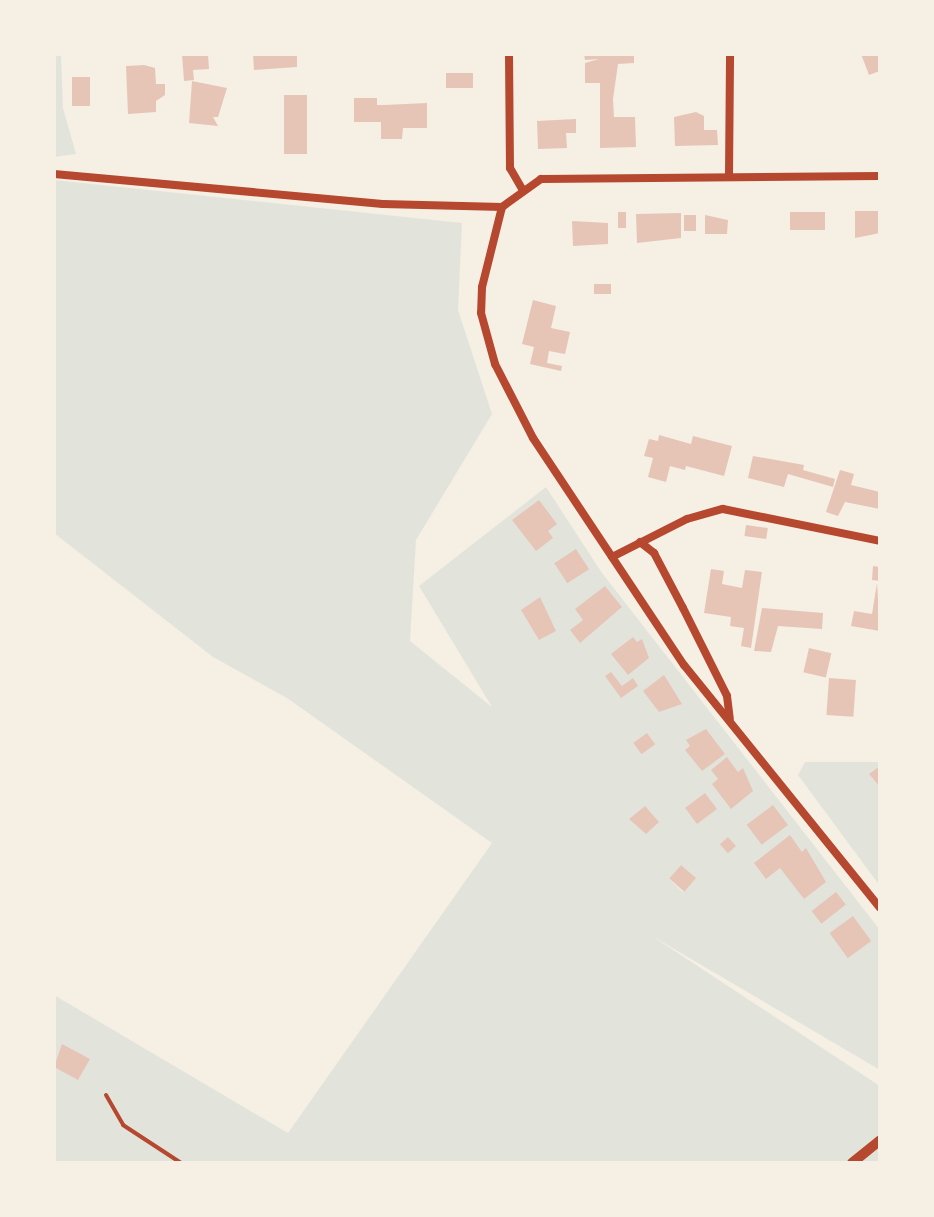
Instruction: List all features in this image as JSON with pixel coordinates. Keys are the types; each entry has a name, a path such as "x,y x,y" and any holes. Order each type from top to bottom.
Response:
{"street":[{"path":"509,54 510,168 522,189"},
{"path":"729,175 730,54"},
{"path":"54,174 383,204 502,207"},
{"path":"880,176 541,179 522,189 502,207 482,287 486,338 533,438 684,665 880,908"},
{"path":"612,557 687,519 723,509 880,541"},
{"path":"640,542 654,553 683,608 727,696 730,719"},
{"path":"852,1163 880,1140"}],"path":[{"path":"106,1095 123,1125 181,1163"}],"shaded area":[{"path":"54,54 61,54 63,108 76,154 54,157"},
{"path":"54,180 462,223 458,310 492,414 416,540 410,641 492,707 419,586 546,487 602,573 880,930 880,1070 652,936 880,1086 880,1163 54,1161 54,995 288,1133 492,843 287,698 213,657 54,533","holes":["681,865 696,878 683,892 669,879"]},
{"path":"805,762 880,762 880,886 798,775"}],"building":[{"path":"182,54 208,54 209,69 193,70 194,80 184,81"},
{"path":"253,54 297,54 297,67 254,70"},
{"path":"584,54 634,54 634,63 618,64 613,99 614,117 635,117 636,147 600,148 600,83 585,83 585,63 599,59 585,60"},
{"path":"861,54 880,54 880,71 869,75"},
{"path":"126,66 155,68 156,84 165,84 165,95 156,101 156,112 128,114"},
{"path":"446,73 473,73 473,88 446,88"},
{"path":"72,77 90,77 90,106 72,106"},
{"path":"192,81 227,88 218,117 213,117 218,126 189,123"},
{"path":"284,95 307,95 307,154 284,154"},
{"path":"354,98 377,98 377,105 427,103 427,128 403,128 402,139 381,139 381,122 354,122"},
{"path":"696,112 704,116 704,130 717,130 718,145 675,146 674,117"},
{"path":"576,119 576,133 566,133 567,148 538,149 537,121"},
{"path":"855,211 880,211 880,233 855,238"},
{"path":"618,212 626,212 626,228 618,228"},
{"path":"790,212 825,212 825,230 790,230"},
{"path":"681,213 681,238 637,243 636,214"},
{"path":"684,215 696,215 696,231 684,231"},
{"path":"705,215 728,220 727,234 705,234"},
{"path":"572,221 608,223 608,244 573,246"},
{"path":"594,284 611,284 611,294 594,294"},
{"path":"533,300 556,306 551,328 570,332 565,354 549,351 547,363 562,366 561,371 530,364 534,347 522,344"},
{"path":"659,435 691,444 693,436 732,446 724,476 686,466 685,470 670,466 666,482 648,477 653,458 644,456 649,439 658,441"},
{"path":"753,456 804,465 803,470 835,479 833,487 788,474 784,487 748,478"},
{"path":"840,470 854,474 851,485 880,492 880,509 845,502 838,516 826,512"},
{"path":"539,500 557,524 548,531 553,538 536,551 512,520"},
{"path":"746,525 768,528 766,539 744,536"},
{"path":"576,549 589,569 567,583 554,563"},
{"path":"873,566 880,567 880,581 872,580"},
{"path":"711,569 724,571 722,584 742,588 745,570 762,572 751,648 741,646 744,628 730,626 731,617 704,613"},
{"path":"877,583 880,631 851,626 854,611 872,614"},
{"path":"605,586 622,607 580,643 570,630 583,620 575,609"},
{"path":"540,597 556,631 539,640 521,610"},
{"path":"762,608 823,613 822,629 778,626 771,652 754,651"},
{"path":"633,637 637,642 642,639 649,658 628,675 611,654"},
{"path":"809,648 831,653 826,678 803,672"},
{"path":"611,672 622,686 633,678 638,686 621,698 605,676"},
{"path":"664,675 682,704 659,712 643,691"},
{"path":"829,678 856,680 853,717 826,715"},
{"path":"706,729 725,754 702,771 685,750 690,746 686,740"},
{"path":"647,733 655,744 641,754 633,743"},
{"path":"727,757 738,772 743,768 753,791 731,809 712,784 718,779 711,770"},
{"path":"880,766 880,787 869,774"},
{"path":"705,793 717,809 697,824 685,808"},
{"path":"773,805 788,825 762,845 747,825"},
{"path":"645,806 659,822 646,834 629,819"},
{"path":"790,835 802,852 806,848 826,882 804,899 780,868 766,879 754,863"},
{"path":"728,837 736,846 728,853 720,844"},
{"path":"681,865 696,878 684,892 669,879"},
{"path":"836,892 846,905 821,924 812,911"},
{"path":"853,916 871,941 848,958 830,933"},
{"path":"62,1044 90,1059 78,1080 54,1067"}]}
